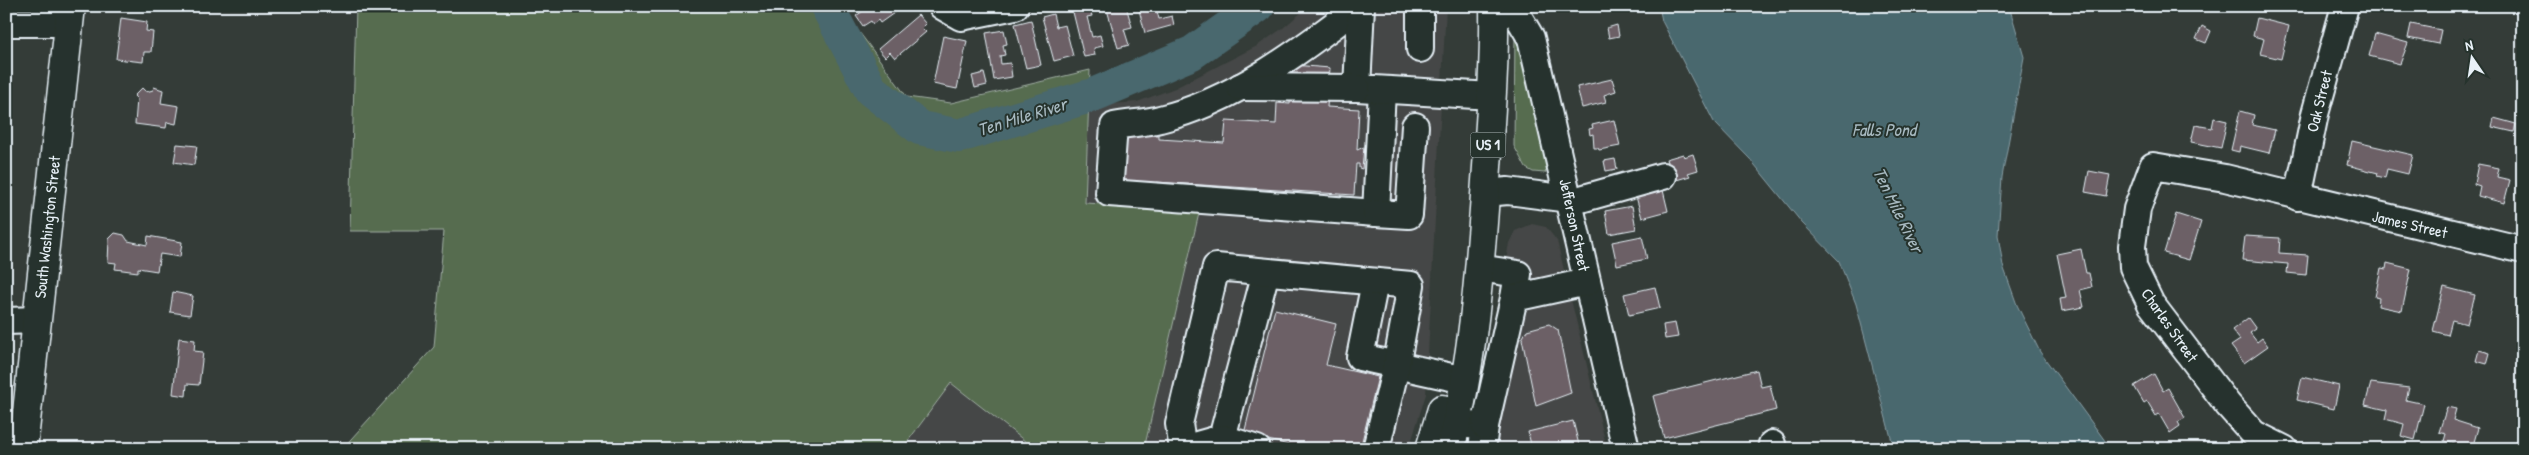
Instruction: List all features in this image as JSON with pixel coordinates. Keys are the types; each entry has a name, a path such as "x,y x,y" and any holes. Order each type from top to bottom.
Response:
{"main road":[{"name":"US 1","path":"1453,437 1461,409 1478,276 1492,96 1495,45 1494,6"},
{"name":"South Washington Street","path":"24,449 70,15"},
{"name":"US 1","path":"1430,449 1478,276"}],"street":[{"path":"942,6 961,17 1015,6"},
{"path":"1360,6 1310,44 1238,87 1203,104 1160,119 1114,126 1109,192 1409,215 1415,126"},
{"path":"1360,6 1369,89 1376,212"},
{"path":"1420,6 1420,49"},
{"name":"Jefferson Street","path":"1512,6 1531,38 1570,200 1626,449"},
{"name":"Oak Street","path":"2298,197 2315,114 2345,6"},
{"path":"6,23 70,15"},
{"path":"1238,87 1369,89 1492,96"},
{"name":"Charles Street","path":"2284,449 2254,434 2228,405 2152,304 2133,267 2132,246 2137,209 2153,166 2224,178 2298,197"},
{"path":"1485,193 1508,191 1570,200 1663,176"},
{"name":"James Street","path":"2298,197 2523,250"},
{"path":"1250,448 1222,438 1183,449 1179,424 1216,267 1410,284 1396,367 1376,449"},
{"path":"1222,438 1266,272"},
{"path":"1453,437 1484,438 1518,274 1478,276"},
{"path":"1375,282 1360,357 1396,367 1451,378"},
{"path":"1514,298 1588,282"},
{"path":"6,320 37,320"}],"shaded area":[{"path":"1309,6 1446,6 1426,394 1409,449 1144,449 1199,209 1085,203 1089,106 1137,102 1175,88 1257,46 1283,28"},
{"path":"1532,224 1546,227 1557,241 1607,449 1467,449 1487,371 1509,243 1515,231"},
{"path":"951,383 1035,449 902,449"}],"green space":[{"path":"356,6 840,6 907,97 951,103 1090,70 1085,203 1200,209 1144,449 1035,449 951,383 902,449 342,449 434,347 444,231 350,231"},
{"path":"1520,29 1547,168 1545,173 1533,172 1526,168 1514,146 1515,31"}],"water":[{"name":"Falls Pond","path":"1659,6 2009,6 2024,57 2002,177 1998,235 2003,266 2017,305 2040,352 2111,449 1894,449 1856,304 1839,261 1802,223 1750,159 1714,122 1662,21"}],"building":[{"path":"870,6 900,6 901,8 880,23 878,20 873,24 871,21 863,26 856,16"},
{"path":"1085,6 1085,9 1090,8 1092,16 1087,17 1092,37 1100,35 1103,46 1094,48 1095,55 1084,57 1072,8"},
{"path":"1106,6 1126,6 1132,27 1124,29 1129,45 1118,48"},
{"path":"1138,6 1171,6 1157,11 1159,19 1172,16 1174,25 1145,33"},
{"path":"1053,14 1056,27 1065,25 1073,56 1054,61 1042,17"},
{"path":"918,15 926,24 922,28 926,32 895,58 890,52 885,57 878,49"},
{"path":"121,18 147,22 146,31 153,32 151,52 144,52 143,62 116,59"},
{"path":"2257,18 2289,26 2281,59 2260,54 2264,39 2253,36"},
{"path":"1031,20 1041,65 1026,68 1015,24"},
{"path":"2411,24 2441,30 2438,44 2408,38"},
{"path":"1617,25 1619,36 1609,38 1607,28"},
{"path":"2202,26 2211,31 2206,43 2196,39"},
{"path":"1004,30 1007,44 1003,45 1005,55 1000,56 1001,64 1010,63 1012,77 994,80 986,33"},
{"path":"2375,34 2408,43 2400,64 2369,56"},
{"path":"943,36 967,41 957,89 933,84"},
{"path":"1293,65 1330,68 1327,107 1359,109 1357,150 1364,147 1362,169 1359,168 1359,164 1356,164 1354,195 1156,182 1156,185 1120,183 1124,133 1159,135 1159,139 1224,143 1226,121 1276,124 1277,103 1290,104"},
{"path":"984,73 987,85 975,88 972,76"},
{"path":"1612,79 1616,91 1604,95 1606,102 1582,108 1577,87"},
{"path":"154,87 163,90 161,103 179,106 176,124 167,122 166,128 135,124 137,99 134,96 142,88 146,92 153,90"},
{"path":"2240,111 2254,115 2252,125 2275,130 2269,153 2240,146 2239,152 2231,150"},
{"path":"2214,118 2227,121 2221,148 2191,142 2195,125 2212,128"},
{"path":"2494,118 2516,124 2514,132 2492,127"},
{"path":"1614,120 1620,146 1599,150 1594,148 1593,134 1590,135 1589,129 1593,128 1592,125"},
{"path":"2352,141 2413,155 2408,174 2387,169 2385,178 2377,176 2378,173 2347,165"},
{"path":"177,144 197,146 194,165 174,162"},
{"path":"1683,154 1684,157 1693,154 1698,170 1688,173 1690,176 1673,181 1666,159"},
{"path":"1615,159 1617,169 1606,171 1604,161"},
{"path":"2478,164 2499,168 2497,177 2510,180 2504,203 2478,196 2480,186 2474,184"},
{"path":"2089,171 2110,175 2106,196 2085,192"},
{"path":"1662,186 1668,211 1642,218 1635,193"},
{"path":"1632,206 1636,229 1609,234 1605,211"},
{"path":"2176,214 2201,222 2189,260 2164,253"},
{"path":"115,233 124,235 128,241 147,245 148,236 182,242 180,257 160,254 157,271 138,268 138,272 115,269 116,263 108,262 109,239"},
{"path":"1642,236 1647,259 1617,265 1612,242"},
{"path":"2245,236 2280,238 2279,253 2308,255 2306,275 2287,273 2288,264 2242,260"},
{"path":"2081,249 2086,273 2089,273 2092,287 2080,290 2084,307 2062,311 2060,299 2066,298 2057,254"},
{"path":"2387,263 2411,269 2402,311 2378,306 2379,298 2375,297 2381,268 2386,269"},
{"path":"1655,287 1660,308 1629,315 1624,294"},
{"path":"2444,287 2475,295 2467,324 2452,320 2448,335 2433,331"},
{"path":"173,292 193,296 190,315 170,312"},
{"path":"1275,309 1336,324 1326,365 1378,377 1360,449 1305,449 1244,434"},
{"path":"2248,318 2256,329 2250,333 2257,342 2262,338 2268,346 2244,363 2231,346 2240,340 2232,330"},
{"path":"1675,323 1678,337 1665,339 1663,325"},
{"path":"1549,324 1558,330 1571,393 1536,406 1522,339 1527,330"},
{"path":"179,338 195,340 194,351 203,352 199,385 187,384 186,396 173,394"},
{"path":"2479,350 2490,353 2487,364 2476,361"},
{"path":"1757,370 1761,387 1770,385 1776,410 1664,438 1653,396"},
{"path":"2154,374 2163,391 2168,388 2185,418 2178,422 2180,426 2170,433 2159,414 2156,416 2147,401 2144,403 2134,386"},
{"path":"2302,377 2339,386 2334,409 2297,400"},
{"path":"2371,383 2409,388 2406,400 2424,404 2415,440 2401,436 2404,424 2385,419 2387,410 2365,405"},
{"path":"2447,407 2456,409 2453,420 2478,428 2472,449 2444,441 2446,434 2439,432"},
{"path":"1573,421 1580,449 1532,449 1528,432"}],"waterway":[{"name":"Ten Mile River","path":"827,6 871,90 920,128 959,136 1093,95 1192,53 1258,6"}]}
